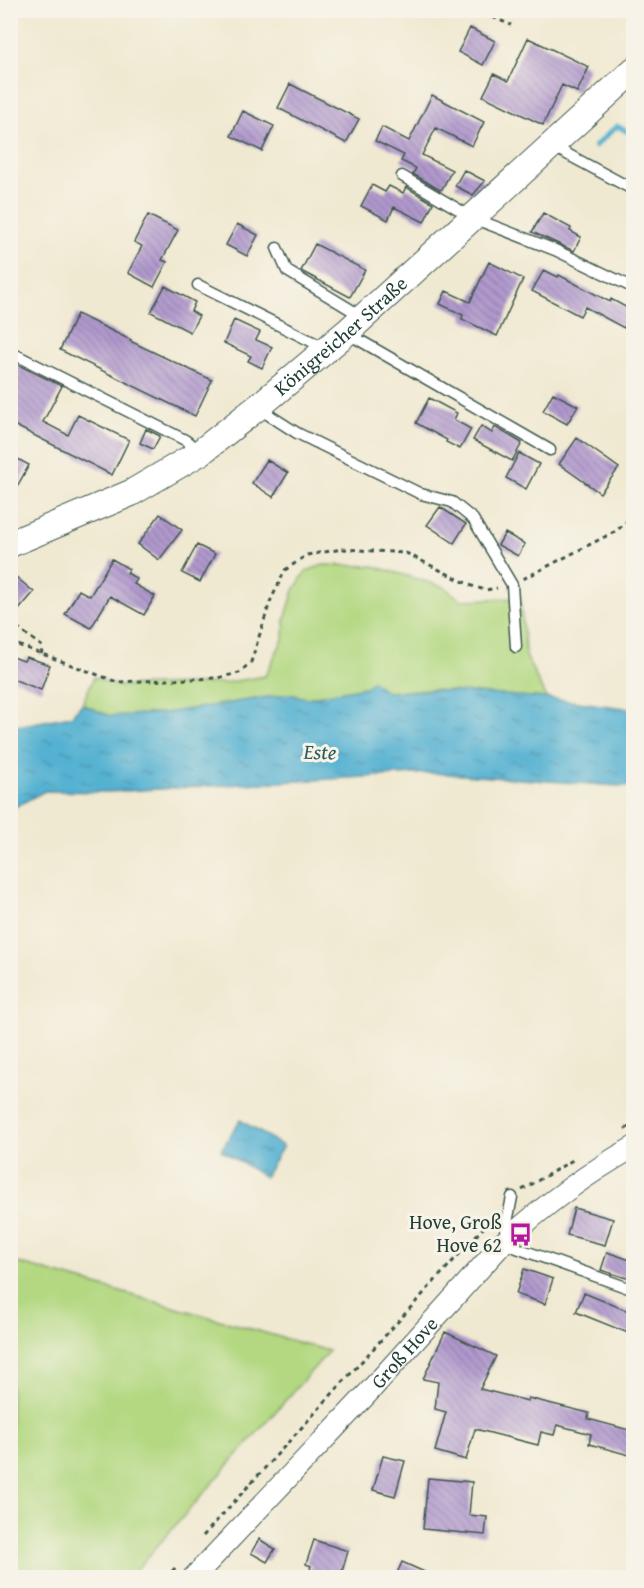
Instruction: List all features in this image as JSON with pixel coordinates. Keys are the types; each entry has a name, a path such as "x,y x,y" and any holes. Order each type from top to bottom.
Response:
{"street":[{"name":"Königreicher Straße","path":"10,544 131,493 201,452 355,325 633,70"},
{"name":"Groß Hove","path":"193,1578 367,1394 503,1243 528,1220 579,1181 633,1147"}],"lane":[{"path":"552,146 633,190"},
{"path":"402,176 473,218 555,250 633,288"},
{"path":"277,248 287,271 355,325 550,450"},
{"path":"198,285 327,349"},
{"path":"10,352 185,440 201,452"},
{"path":"258,407 297,433 421,494 452,502 473,519 512,585 516,647"},
{"path":"512,1197 503,1243 633,1290"}],"path":[{"path":"454,10 459,10"},
{"path":"476,10 511,26"},
{"path":"10,642 117,682 217,678 239,674 251,662 270,602 285,570 307,555 343,549 406,553 472,586 485,590 512,585 616,531 633,515"},
{"path":"10,622 43,647 41,654"}],"green space":[{"path":"323,565 373,566 444,587 461,600 520,598 526,656 546,698 433,690 387,692 365,687 307,698 288,694 165,713 110,716 82,704 94,677 118,686 224,683 265,676 284,637 285,619 294,590 306,571"},
{"path":"11,1261 329,1351 130,1577 11,1577"}],"water":[{"name":"Este","path":"373,681 387,692 433,690 546,698 633,709 633,787 432,773 108,792 45,791 11,809 11,727 71,716 82,704 110,716 165,713 288,694 307,698 365,687"},
{"path":"240,1120 283,1146 265,1177 221,1150"}],"building":[{"path":"470,28 495,41 483,65 458,52"},
{"path":"528,38 589,67 577,92 562,85 543,125 483,96 494,74 508,81"},
{"path":"290,84 359,119 346,143 278,108"},
{"path":"432,95 484,122 472,146 436,128 422,155 452,170 440,190 413,174 416,168 401,161 404,155 375,141 382,127 409,141"},
{"path":"243,111 274,126 262,151 231,136"},
{"path":"464,170 485,181 473,195 455,186"},
{"path":"372,185 385,192 389,186 403,193 406,187 433,203 424,222 394,207 388,220 361,206"},
{"path":"543,213 571,228 570,231 581,237 574,251 532,232"},
{"path":"148,215 178,230 162,260 167,262 154,287 128,273 142,246 134,242"},
{"path":"237,224 258,235 247,256 226,245"},
{"path":"315,244 365,270 350,297 301,271"},
{"path":"489,262 523,279 497,336 462,319 463,315 440,304 446,291 470,302"},
{"path":"544,270 633,311 624,328 585,307 580,316 532,291"},
{"path":"165,286 195,302 191,311 199,316 190,332 151,312"},
{"path":"77,314 212,380 195,416 60,350"},
{"path":"234,320 260,332 256,340 272,347 262,368 248,361 251,356 224,343"},
{"path":"10,361 62,386 43,422 68,435 78,415 129,440 112,475 10,423"},
{"path":"553,393 578,406 567,424 543,411"},
{"path":"429,398 457,413 454,420 471,429 460,449 416,423"},
{"path":"481,426 492,433 495,427 522,443 512,461 473,440"},
{"path":"146,429 160,436 153,449 140,443"},
{"path":"577,438 619,468 600,493 559,464"},
{"path":"519,453 539,464 526,489 506,478"},
{"path":"10,455 29,465 10,499"},
{"path":"267,460 288,473 273,497 252,483"},
{"path":"440,507 466,524 454,543 427,525"},
{"path":"160,514 182,530 159,560 138,544"},
{"path":"505,533 525,544 518,556 498,545"},
{"path":"197,545 215,554 200,582 182,573"},
{"path":"112,559 129,569 127,573 137,579 134,584 155,596 144,615 110,596 91,628 65,614 79,590 90,596"},
{"path":"10,572 34,592 10,620"},
{"path":"10,656 24,661 26,657 50,665 41,690 10,678"},
{"path":"574,1208 613,1219 605,1245 567,1235"},
{"path":"607,1252 633,1261 633,1280 601,1270"},
{"path":"524,1269 553,1279 545,1304 516,1294"},
{"path":"584,1293 633,1313 633,1335 576,1312"},
{"path":"445,1332 496,1356 480,1389 589,1413 588,1419 633,1431 633,1456 589,1444 591,1434 557,1425 554,1435 541,1432 538,1445 475,1429 466,1460 435,1451 446,1412 435,1409 438,1382 423,1379"},
{"path":"383,1456 405,1461 395,1496 373,1490"},
{"path":"428,1478 472,1482 469,1515 487,1517 485,1535 423,1529"},
{"path":"259,1539 275,1549 267,1562 251,1553"},
{"path":"314,1540 348,1551 341,1575 332,1572 330,1578 324,1578 309,1573 311,1566 306,1564"},
{"path":"402,1562 438,1578 395,1578"}],"waterway":[{"path":"595,146 617,126 634,135"}],"place":[{"name":"Hove, Groß Hove 62","path":"520,1234"}]}
